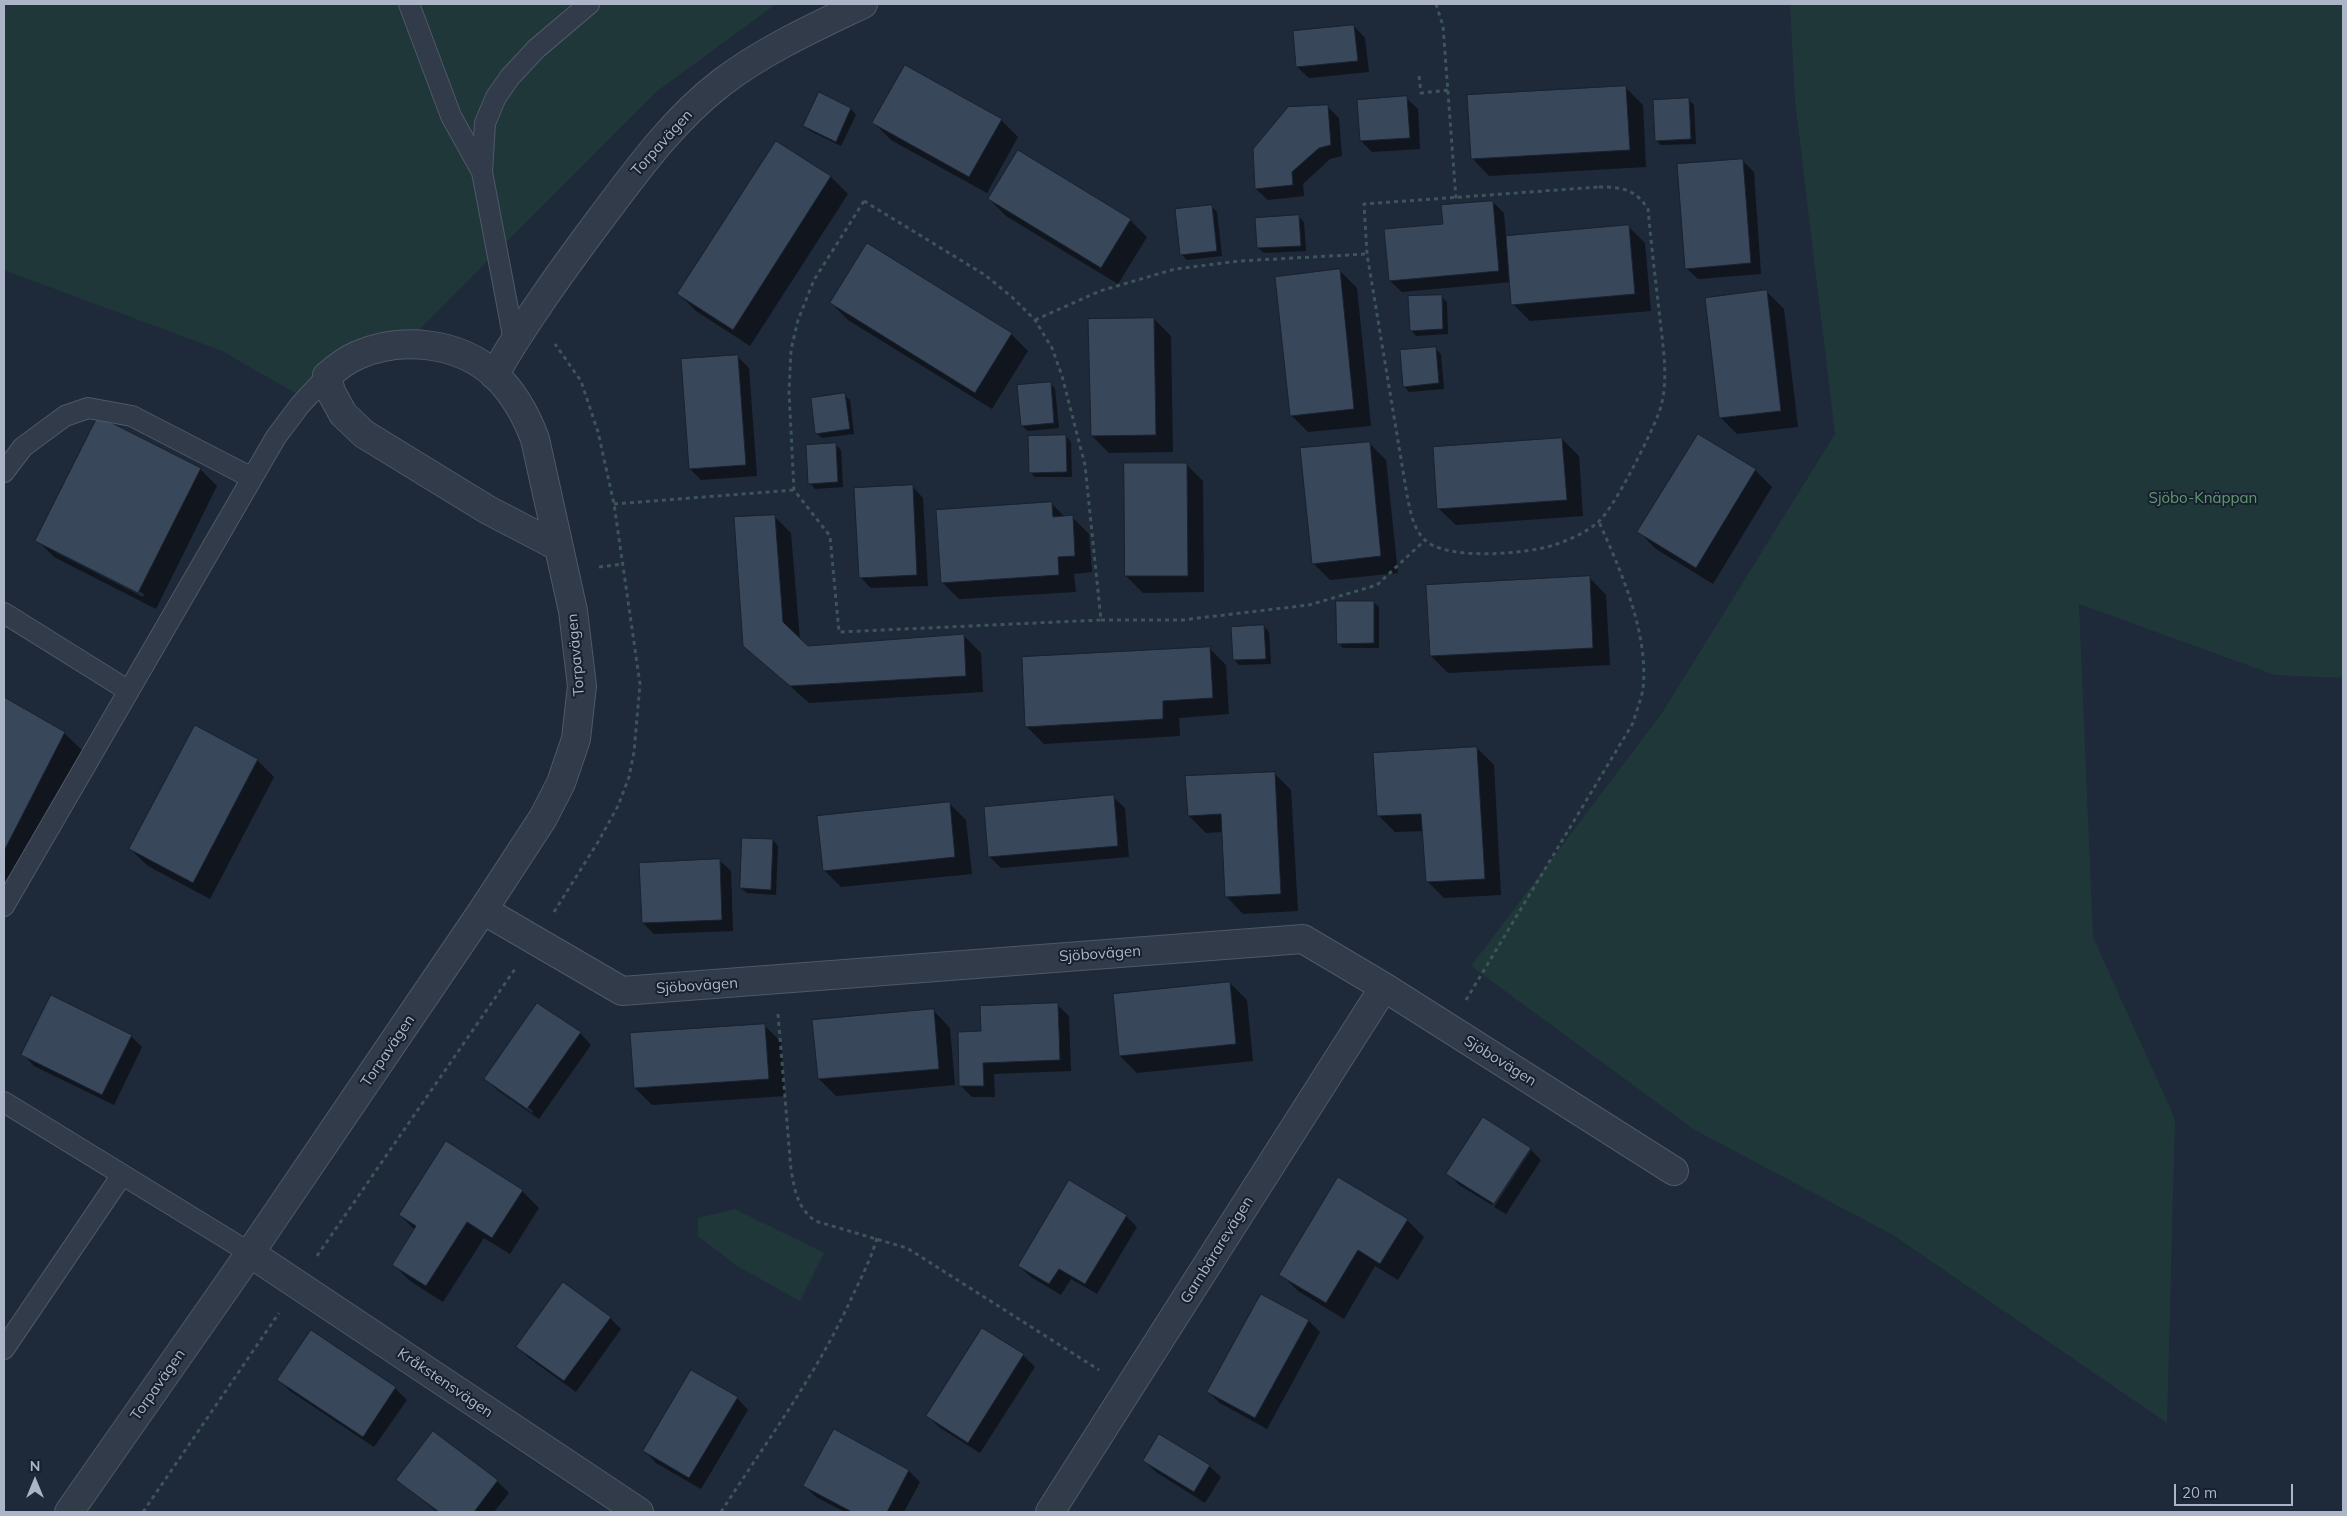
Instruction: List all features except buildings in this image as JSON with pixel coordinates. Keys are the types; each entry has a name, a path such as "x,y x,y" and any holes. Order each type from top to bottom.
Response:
{"street":[{"name":"Torpavägen","path":"494,375 550,286 642,162 680,119 722,82 785,42 863,4"},
{"name":"Torpavägen","path":"69,1512 250,1253 483,910 561,784 576,739 582,686 573,610 535,439 526,415 512,394 494,375 472,360 449,350 415,344 394,344 357,355 327,376"},
{"path":"327,376 331,392 343,414 364,434 488,510 559,546"},
{"name":"Sjöbovägen","path":"483,910 622,991 1303,939 1384,987 1674,1171"},
{"name":"Garnbärarevägen","path":"1050,1512 1384,987"},
{"name":"Kråkstensvägen","path":"250,1253 639,1512"}],"lane":[{"path":"409,4 451,116 482,172"},
{"path":"514,341 482,172 485,123 510,76 536,50 589,4"},
{"path":"4,906 276,437 300,405 327,376"},
{"path":"4,472 23,448 65,416 88,408 132,416 252,478"},
{"path":"4,613 129,691"},
{"path":"4,1102 250,1253"},
{"path":"4,1349 122,1175"}],"path":[{"path":"1436,4 1443,26 1456,199"},
{"path":"1419,76 1421,93 1449,90"},
{"path":"1599,187 1620,187 1640,196 1648,208 1664,356 1665,388 1659,414 1647,441 1613,502 1599,522 1579,535 1552,546 1517,552 1462,553 1441,549 1424,540 1413,521 1366,254 1364,204 1456,199 1599,187"},
{"path":"1101,620 1085,465 1062,376 1052,348 1035,320 985,275 864,201 814,280 798,320 791,350 789,392 794,490 830,536 839,632 1101,620 1182,620 1309,605 1376,585 1424,540"},
{"path":"1035,320 1100,291 1175,269 1239,261 1366,254"},
{"path":"614,504 794,490"},
{"path":"1449,1028 1633,723 1643,689 1642,654 1631,601 1619,566 1599,522"},
{"path":"774,980 796,1196 804,1212 814,1221 907,1248 1129,1389"},
{"path":"720,1512 817,1364 872,1255 877,1238"}],"green space":[{"path":"4,4 776,4 656,92 419,330 333,360 311,402 222,351 4,270"},
{"name":"Sjöbo-Knäppan","path":"1790,4 2343,4 2343,678 2275,675 2079,604 2093,937 2175,1119 2167,1423 1893,1235 1693,1129 1471,966 1662,713 1835,434 1795,101"},
{"path":"735,1209 824,1253 800,1301 737,1266 698,1236 698,1218"}]}
